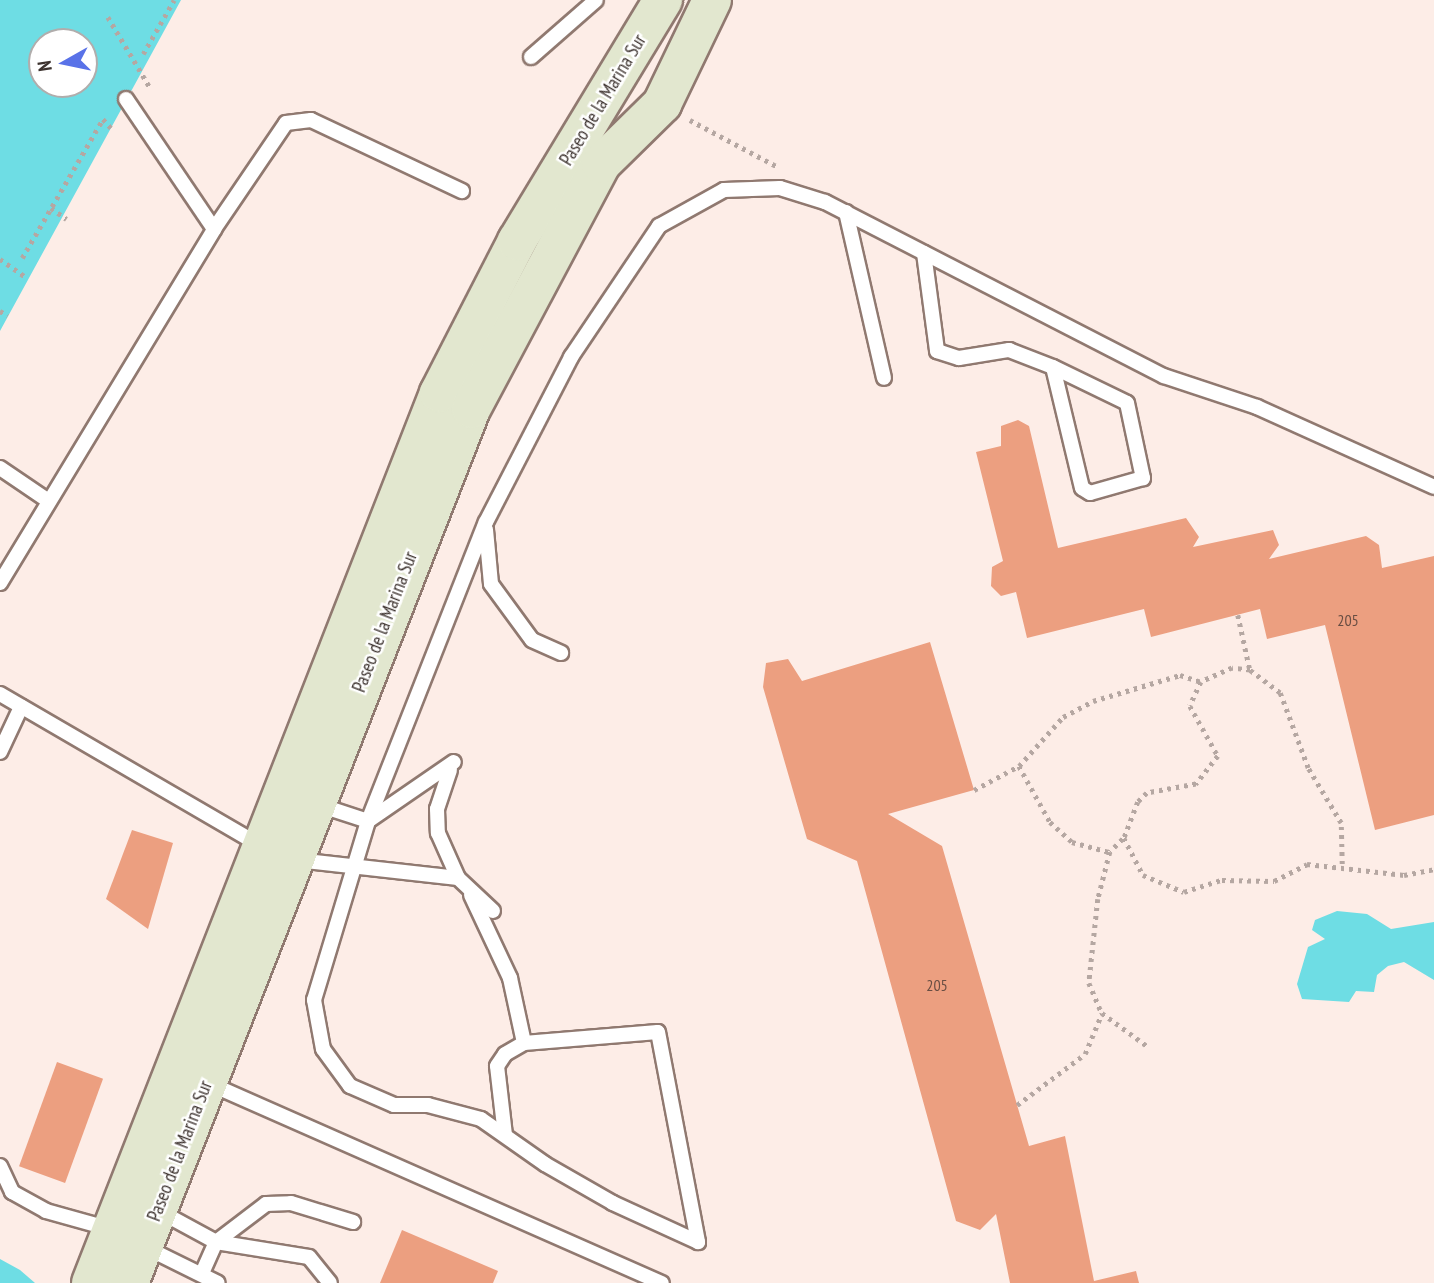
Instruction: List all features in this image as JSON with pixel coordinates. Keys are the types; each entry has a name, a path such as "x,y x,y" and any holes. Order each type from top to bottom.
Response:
{"street":[{"name":"Paseo de la Marina Sur","path":"123,1248 206,1082 276,852 517,241 663,0"},
{"name":"Paseo de la Marina Sur","path":"455,401 601,163 662,104 712,0"},
{"name":"Paseo de la Marina Sur","path":"123,1248 170,1069 276,852"}],"lane":[{"path":"531,57 596,0"},
{"path":"126,99 214,229"},
{"path":"0,583 47,500 214,229 286,123 297,117 462,191"},
{"path":"505,1135 497,1066 524,1043 658,1032 698,1242 613,1203 505,1135 481,1119 443,1108 394,1105 350,1086 323,1049 314,1000 352,869 369,821 486,522 570,357 659,226 694,202 751,186 780,188 846,212 1164,376 1256,407 1434,487"},
{"path":"846,212 884,378"},
{"path":"924,253 937,351 959,358 1009,350 1053,367 1127,404 1143,478 1090,493 1082,488 1053,367"},
{"path":"0,468 47,500"},
{"path":"486,522 491,584 532,640 561,653"},
{"path":"0,694 276,852 352,869 401,868 458,878"},
{"path":"0,752 22,707"},
{"path":"369,821 454,762 437,809 445,857 470,893 493,911"},
{"path":"298,796 369,821"},
{"path":"470,893 510,978 524,1043"},
{"path":"170,1069 206,1082 662,1283"},
{"path":"0,1166 12,1192 46,1211 123,1248 202,1271 218,1283"},
{"path":"202,1271 216,1242 266,1204 291,1203 353,1222"},
{"path":"123,1248 216,1242 309,1257 327,1271 330,1283"}],"path":[{"path":"143,54 174,0"},
{"path":"108,17 151,89"},
{"path":"662,104 783,169"},
{"path":"22,258 103,119 111,128"},
{"path":"51,208 67,219"},
{"path":"0,259 27,278"},
{"path":"0,311 8,316"},
{"path":"1238,615 1250,670"},
{"path":"1147,1045 1102,1013 1092,999 1088,957 1110,852 1124,838 1147,793 1196,784 1213,769 1215,744 1190,706 1201,682 1232,668 1250,670 1280,693 1308,768 1341,823 1342,864"},
{"path":"974,790 1019,766 1063,717 1093,701 1180,675 1201,682"},
{"path":"1019,766 1058,829 1072,842 1110,852"},
{"path":"1124,838 1143,875 1184,892 1222,880 1274,881 1307,864 1342,864 1404,875 1434,869"},
{"path":"1017,1105 1085,1054 1102,1013"}],"water":[{"path":"0,0 181,0 0,331"},
{"path":"1337,911 1367,914 1391,929 1434,922 1434,980 1404,962 1388,966 1377,975 1374,992 1356,991 1349,1002 1302,999 1297,984 1308,947 1325,939 1312,930 1315,920"},
{"path":"0,1259 20,1270 35,1283 0,1283"}],"building":[{"path":"1018,420 1029,426 1058,548 1186,518 1199,537 1193,547 1273,530 1279,545 1269,559 1366,536 1379,545 1382,568 1434,556 1434,815 1375,830 1325,625 1267,639 1260,609 1151,637 1144,609 1027,638 1016,592 1001,596 991,586 992,567 1003,561 976,452 1001,446 1001,426"},
{"path":"930,642 974,790 888,814 942,846 1029,1146 1065,1136 1094,1281 1136,1271 1139,1283 1010,1283 996,1214 980,1230 956,1221 857,861 807,839 763,687 766,663 788,659 802,681"},
{"path":"132,830 173,843 148,929 106,899"},
{"path":"57,1062 103,1079 65,1183 19,1166"},
{"path":"402,1230 498,1271 493,1283 380,1283"}]}
